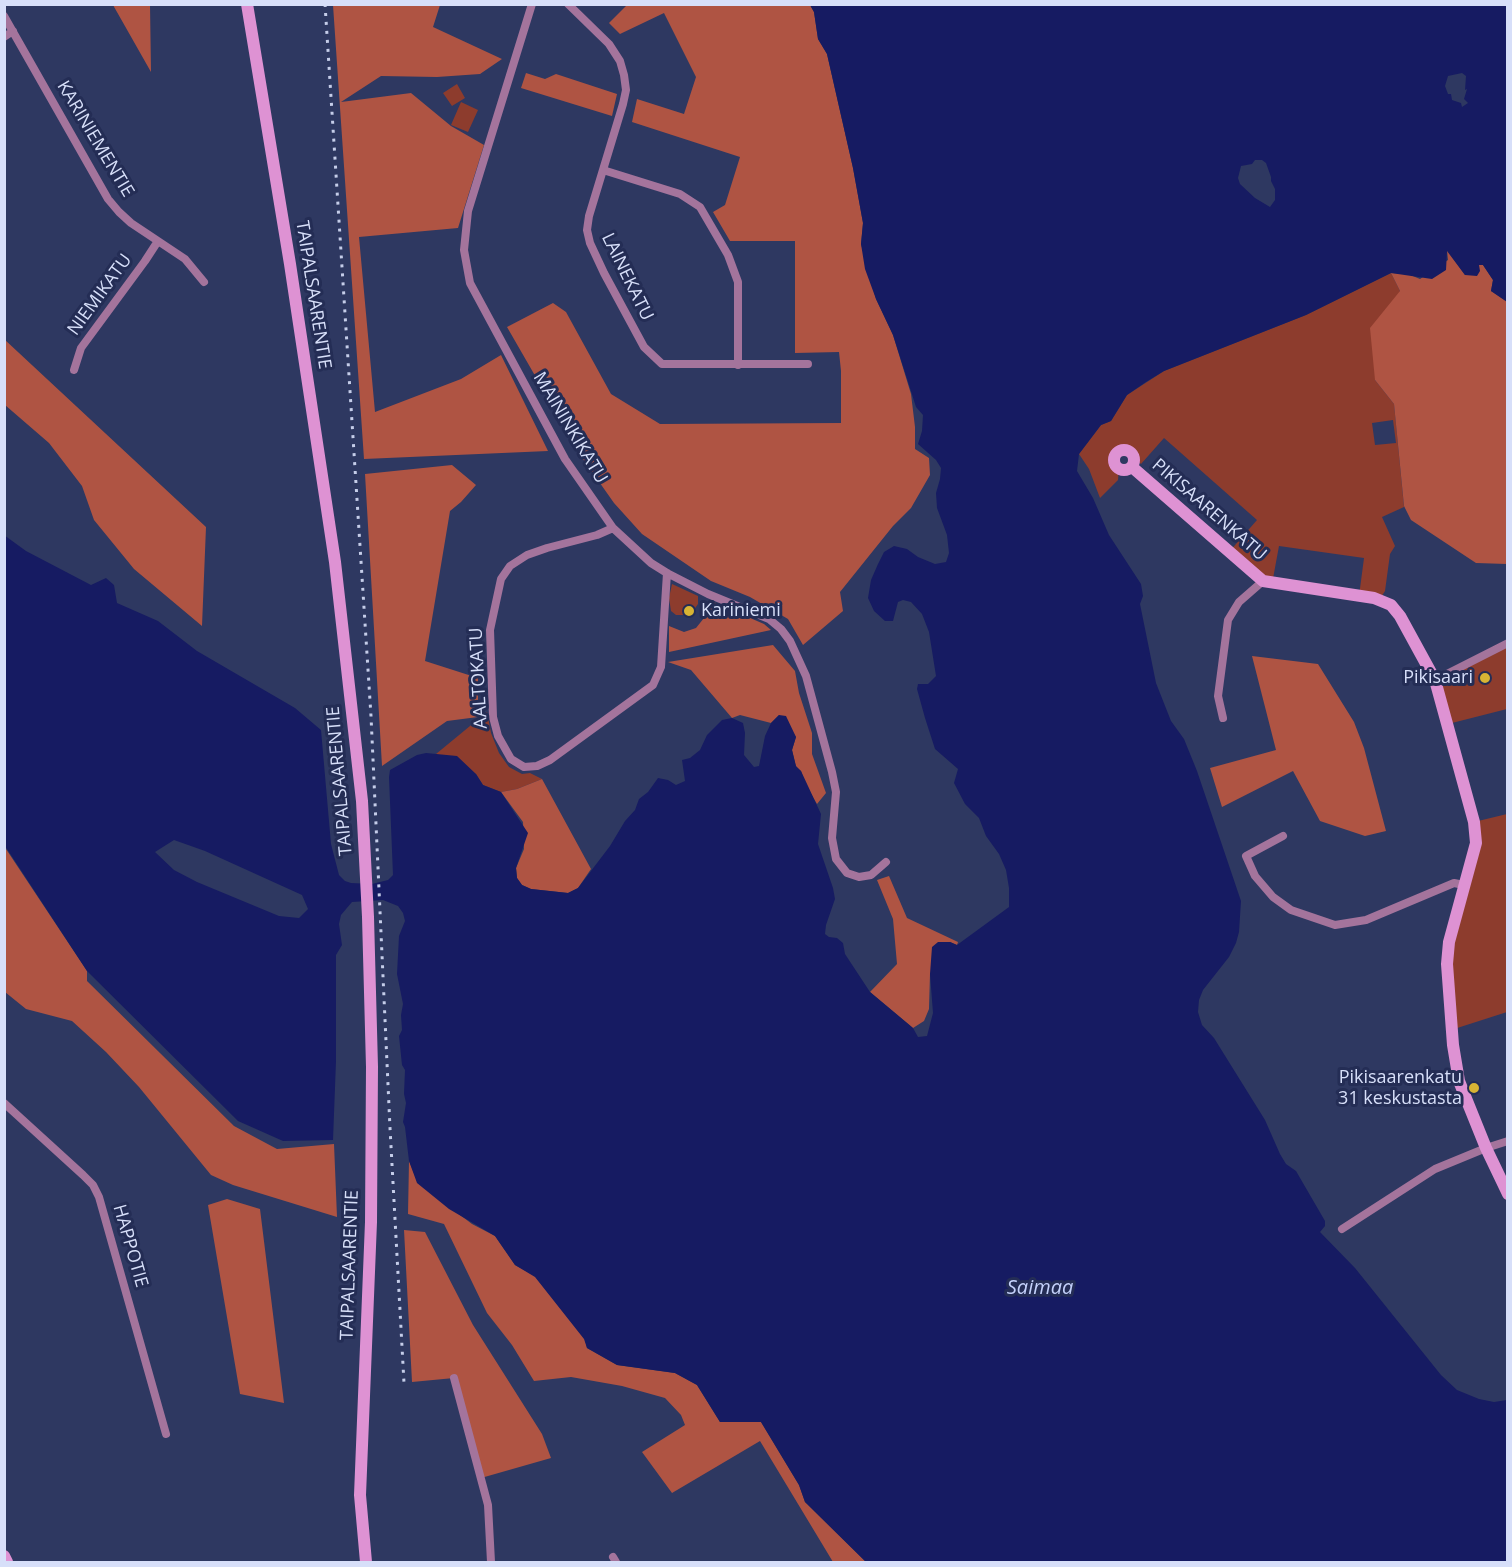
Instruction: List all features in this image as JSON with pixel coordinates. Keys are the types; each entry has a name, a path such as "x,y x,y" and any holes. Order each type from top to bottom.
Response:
{"main road":[{"name":"TAIPALSAARENTIE","path":"248,4 335,562 362,801 372,1067 371,1222 360,1495 366,1563"},
{"name":"PIKISAARENKATU","path":"1132,467 1263,581 1374,598 1391,604 1435,680 1474,822 1476,843 1449,942 1451,1030 1459,1081 1486,1148 1508,1194"},
{"path":"4,1556 7,1563"}],"street":[{"name":"MAININKIKATU","path":"532,4 468,212 464,250 470,283 565,459 613,528 651,563 667,573 708,594 753,611 781,629 797,653 806,676 832,771 836,792 832,838 836,859 847,873 859,877 871,875 886,862"},
{"name":"LAINEKATU","path":"568,4 609,44 620,61 624,75 626,90 623,104 589,216 587,230 590,243 644,347 663,364 808,364"},
{"name":"KARINIEMENTIE","path":"4,16 108,199 131,223 185,259 204,282"},
{"path":"4,37 13,31"},
{"path":"603,170 680,194 700,207 728,255 738,282 738,365"},
{"name":"NIEMIKATU","path":"74,370 81,348 146,261 158,241"},
{"name":"AALTOKATU","path":"613,528 597,535 527,555 510,566 501,579 490,630 493,717 498,736 511,759 524,767 537,766 550,760 653,685 661,667 667,573"},
{"path":"1223,718 1218,696 1228,620 1239,602 1263,581"},
{"path":"1435,680 1508,643"},
{"path":"1283,836 1246,856 1255,876 1273,897 1292,910 1335,925 1366,920 1454,882 1464,885"},
{"name":"HAPPOTIE","path":"4,1103 83,1175 93,1185 99,1197 166,1434"},
{"path":"1342,1229 1435,1169 1486,1148 1508,1142"},
{"path":"454,1378 488,1505 491,1563"}],"shaded area":[{"path":"113,5 150,5 151,72"},
{"path":"333,5 440,5 433,27 502,59 480,74 437,77 381,76 341,102 411,93 451,126 484,145 458,228 359,237 375,412 461,379 501,355 548,451 364,459"},
{"path":"627,5 810,5 814,12 818,39 827,54 863,223 861,244 876,299 893,335 911,394 915,449 929,458 930,475 911,508 893,526 840,592 843,611 803,645 788,619 750,597 711,581 642,534 614,503 583,459 507,327 553,303 566,312 611,394 660,424 841,423 839,352 795,353 795,241 730,241 713,212 725,205 740,157 632,122 637,99 684,114 696,77 664,13 620,34 609,23"},
{"path":"526,73 545,79 556,74 617,94 612,116 521,88"},
{"path":"457,84 465,98 452,106 443,93"},
{"path":"461,102 478,110 468,132 451,125"},
{"path":"1447,250 1465,275 1479,264 1483,265 1493,280 1491,291 1508,302 1507,564 1476,563 1411,520 1404,506 1394,404 1375,380 1370,328 1400,291 1391,273 1408,274 1420,279 1448,260"},
{"path":"1391,273 1400,291 1375,380 1394,404 1404,507 1382,517 1395,546 1390,554 1385,591 1380,599 1359,596 1364,558 1279,546 1272,584 1229,552 1257,520 1164,438 1141,464 1128,451 1117,452 1113,460 1119,469 1118,480 1100,498 1089,469 1079,454 1101,425 1111,421 1127,395 1164,371 1306,315","holes":["1393,420 1396,443 1375,445 1372,423"]},
{"path":"4,339 206,527 202,626 134,569 94,520 82,486 49,443 5,405"},
{"path":"452,465 476,485 450,511 425,661 478,678 478,717 447,721 382,766 365,474"},
{"path":"672,584 698,596 698,604 693,611 684,615 676,615 671,611 669,598"},
{"path":"711,601 764,624 771,630 669,652 669,626 684,632 696,628 704,618"},
{"path":"1507,643 1507,709 1448,724 1435,680"},
{"path":"773,645 795,671 799,693 812,733 812,754 826,793 817,804 805,784 801,771 796,767 792,750 796,737 779,715 771,723 740,715 732,718 691,670 668,662"},
{"path":"1252,656 1318,664 1354,722 1364,748 1386,831 1365,836 1320,821 1293,771 1222,807 1210,768 1276,750"},
{"path":"487,712 491,733 499,753 509,767 522,774 530,773 542,779 517,789 501,792 483,785 476,774 436,754"},
{"path":"542,779 591,869 578,888 568,893 531,889 522,885 517,878 516,868 524,849 523,822 501,792 517,789"},
{"path":"1507,814 1507,1012 1451,1030 1447,964 1464,885 1474,822"},
{"path":"4,846 87,971 87,981 234,1126 277,1149 334,1144 337,1217 233,1185 211,1175 139,1087 72,1021 26,1009 5,992"},
{"path":"889,876 907,918 958,942 957,945 950,942 930,974 929,1009 924,1021 913,1028 870,992 897,964 893,919 877,880"},
{"path":"409,1161 418,1183 472,1224 495,1236 515,1265 535,1276 585,1339 587,1348 617,1365 675,1373 697,1385 720,1422 761,1422 799,1485 805,1502 866,1562 833,1562 760,1441 672,1493 642,1452 685,1425 681,1415 665,1398 622,1386 571,1377 534,1381 512,1345 487,1313 444,1224 408,1214"},
{"path":"227,1199 260,1209 284,1403 240,1394 208,1205"},
{"path":"404,1230 425,1232 473,1325 542,1434 551,1458 481,1478 454,1378 412,1382"}],"water":[{"name":"Saimaa","path":"810,5 1507,5 1507,302 1491,291 1493,280 1483,265 1479,265 1480,271 1477,276 1465,275 1447,251 1446,270 1432,279 1391,273 1306,315 1164,371 1146,382 1127,395 1111,421 1101,425 1079,454 1077,471 1093,498 1109,535 1141,584 1143,596 1140,604 1156,683 1171,721 1184,739 1197,771 1241,901 1236,943 1229,957 1203,990 1199,1000 1198,1012 1202,1025 1214,1038 1265,1120 1286,1164 1296,1171 1325,1221 1325,1226 1320,1232 1355,1268 1441,1375 1457,1390 1494,1402 1507,1400 1507,1562 866,1562 805,1502 799,1485 761,1422 720,1422 697,1385 675,1373 617,1365 587,1348 584,1339 535,1277 515,1265 495,1236 449,1209 417,1183 409,1161 403,1122 406,1103 405,1070 402,1065 399,1036 402,1030 403,1004 397,974 399,936 405,921 398,906 383,900 352,902 341,915 339,924 342,945 336,955 333,1140 283,1141 238,1121 87,971 5,846 4,535 26,551 91,585 106,578 114,585 117,603 158,621 197,651 295,708 321,730 331,844 339,875 351,883 372,884 388,880 393,875 390,770 417,755 426,753 457,756 476,774 483,785 501,792 528,833 516,868 517,878 522,885 531,889 568,893 578,888 635,810 639,799 648,792 658,778 676,785 685,781 682,760 690,758 700,750 707,735 722,720 732,718 743,723 744,755 754,767 759,766 765,736 771,723 779,715 786,716 796,737 792,750 796,766 801,771 821,814 818,844 835,899 825,934 843,943 845,954 870,992 913,1028 918,1037 927,1036 933,1013 930,974 932,947 938,942 950,942 957,945 1009,907 1009,888 1006,870 999,854 986,836 979,818 965,804 954,783 958,769 935,749 925,718 917,689 918,684 928,684 936,676 929,632 922,614 911,602 903,600 898,602 893,621 885,621 874,611 868,598 871,580 884,552 894,546 907,549 918,557 935,564 946,562 949,553 947,535 937,508 936,493 941,468 936,460 918,444 923,415 916,407 893,335 865,269 861,244 863,223 853,168 827,54 818,39 814,12","holes":["1462,73 1466,76 1465,90 1467,89 1464,99 1468,103 1462,107 1461,103 1452,100 1445,86 1448,76","1255,160 1262,160 1266,163 1275,189 1275,200 1270,207 1255,198 1240,184 1238,178 1241,166 1252,164","174,840 205,851 302,895 308,909 299,918 279,916 197,882 174,870 155,852"]}],"railway":[{"path":"325,4 371,716 404,1383"}],"place":[{"name":"Kariniemi","path":"689,611"},
{"name":"Pikisaari","path":"1485,678"},
{"name":"Pikisaarenkatu 31 keskustasta","path":"1474,1088"}]}
